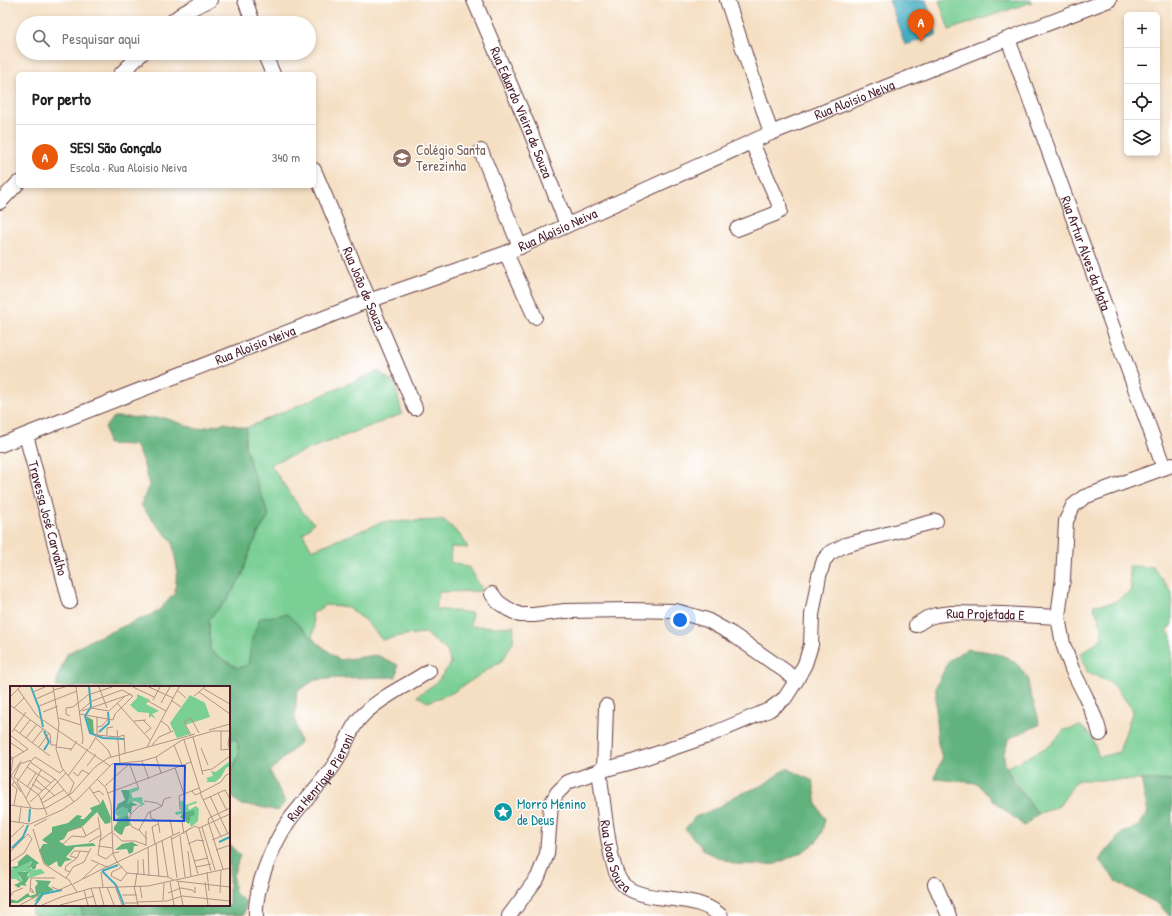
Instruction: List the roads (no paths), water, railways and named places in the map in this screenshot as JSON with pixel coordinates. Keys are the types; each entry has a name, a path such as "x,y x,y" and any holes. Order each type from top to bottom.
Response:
{"street":[{"path":"180,16 197,5 210,0"},
{"path":"245,0 251,16"},
{"name":"Rua Eduardo Vieira de Souza","path":"474,0 529,128 567,225"},
{"path":"727,0 772,133"},
{"name":"Rua Aloisio Neiva","path":"0,445 370,301 506,253 772,133 1109,0"},
{"name":"Rua Artur Alves da Mota","path":"1008,39 1168,467"},
{"path":"123,72 135,60"},
{"path":"267,60 272,72"},
{"path":"737,229 780,211 779,204 752,143"},
{"path":"481,151 520,247"},
{"name":"Rua João de Souza","path":"316,175 415,408"},
{"path":"0,202 16,185"},
{"path":"506,253 535,317"},
{"name":"Travessa José Carvalho","path":"26,435 70,602"},
{"path":"1100,734 1063,644 1058,617 1063,578 1066,521 1073,506 1084,498 1168,467"},
{"path":"509,916 538,877 547,854 551,804 557,793 568,782 705,737 769,710 784,698 796,681 805,664 811,646 812,615 819,576 824,560 830,553 845,545 936,521"},
{"path":"492,594 498,602 520,615 534,615 565,611 676,611 707,620 738,638 785,671 796,681"},
{"name":"Rua Projetada E","path":"916,625 936,615 952,613 1058,617"},
{"name":"Rua Henrique Pieroni","path":"256,916 255,908 262,877 275,846 288,822 325,778 337,760 355,724 364,713 375,704 429,671"},
{"name":"Rua Joao Souza","path":"606,706 602,770 610,850 615,870 622,883 637,893 695,902 715,911 721,916"},
{"path":"935,884 949,916"}],"water":[{"path":"889,0 926,0 937,35 905,45"}],"place":[{"name":"SESI São Gonçalo","path":"921,42"},
{"name":"Colégio Santa Terezinha","path":"402,158"},
{"name":"Morro Menino de Deus","path":"503,812"}]}
